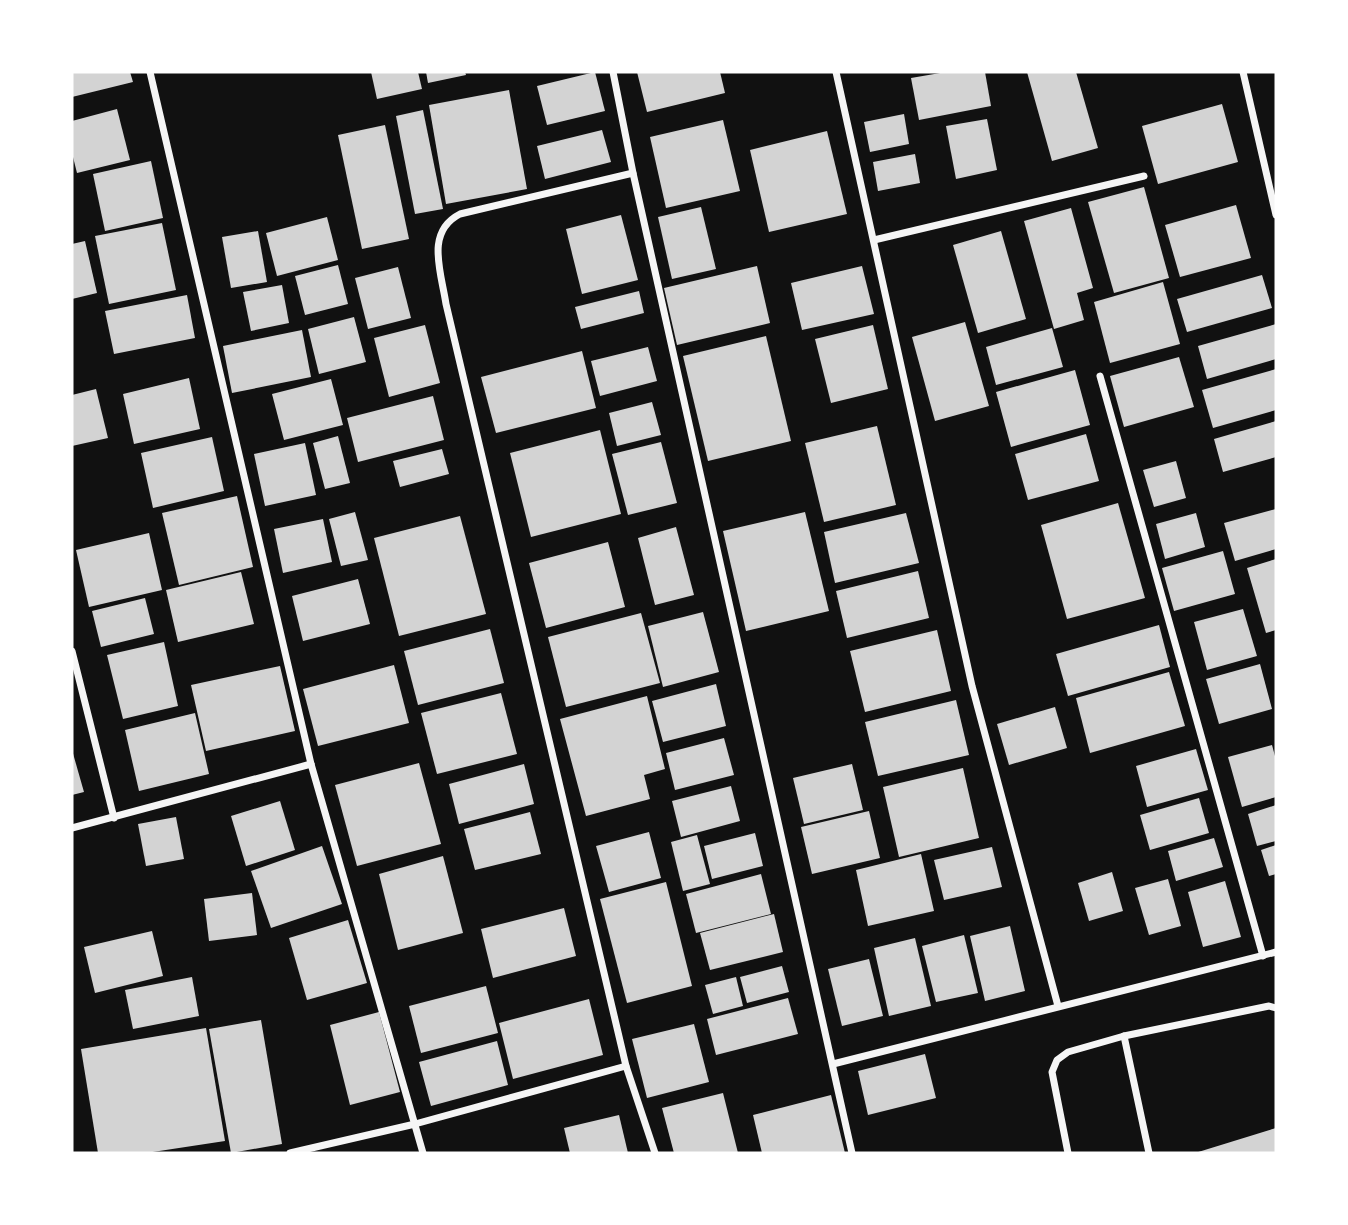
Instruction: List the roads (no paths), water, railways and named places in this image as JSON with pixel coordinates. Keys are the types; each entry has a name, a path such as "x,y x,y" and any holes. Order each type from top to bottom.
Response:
{"street":[{"path":"150,72 311,764 423,1153"},
{"path":"613,72 633,173 852,1153"},
{"path":"836,72 972,686 1058,1006"},
{"path":"1242,72 1276,215"},
{"path":"633,173 460,214 448,220 438,235 438,245 446,304 626,1066 654,1153"},
{"path":"873,240 1144,176"},
{"path":"1100,376 1263,956"},
{"path":"72,651 114,818"},
{"path":"72,828 311,764"},
{"path":"833,1064 1276,952"},
{"path":"1068,1153 1052,1072 1057,1060 1068,1052 1124,1036 1269,1006 1276,1008"},
{"path":"1124,1036 1149,1153"},
{"path":"290,1153 415,1124 626,1066"}]}
